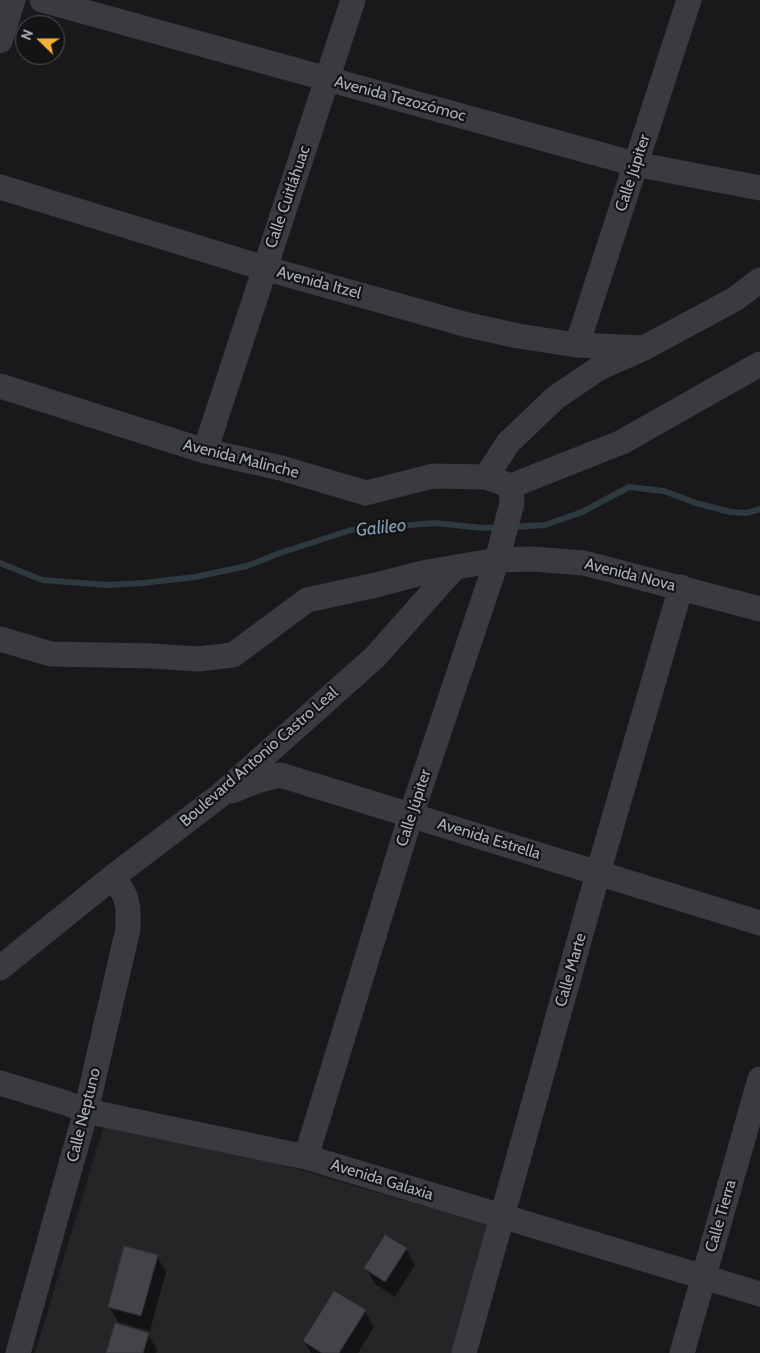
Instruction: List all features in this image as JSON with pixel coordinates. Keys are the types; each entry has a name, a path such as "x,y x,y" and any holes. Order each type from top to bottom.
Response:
{"street":[{"path":"0,41 13,0"},
{"name":"Avenida Tezozómoc","path":"42,0 635,164 760,188"},
{"name":"Calle Cuitláhuac","path":"205,451 353,0"},
{"name":"Calle Júpiter","path":"577,345 689,0"},
{"name":"Avenida Itzel","path":"0,187 264,268 464,324 518,336 577,345 644,348"},
{"path":"760,280 735,299 644,348 599,368 555,398 508,443 486,477 511,494 622,442 760,364"},
{"name":"Avenida Malinche","path":"0,386 205,451 281,468 366,493 433,476 486,477"},
{"name":"Calle Júpiter","path":"306,1156 411,815 500,550 511,494"},
{"name":"Avenida Nova","path":"0,639 51,654 198,659 233,655 307,600 455,567 500,550 532,559 584,563 760,609"},
{"name":"Boulevard Antonio Castro Leal","path":"0,968 114,876 218,797 375,657 455,567"},
{"name":"Calle Marte","path":"464,1353 680,587"},
{"name":"Avenida Estrella","path":"218,797 257,781 280,776 760,923"},
{"name":"Calle Neptuno","path":"18,1353 86,1111 128,929 128,908 125,896 114,876"},
{"name":"Calle Tierra","path":"682,1353 760,1079"},
{"name":"Avenida Galaxia","path":"0,1083 86,1111 306,1156 760,1294"}],"shaded area":[{"path":"108,1112 497,1227 459,1353 35,1353"}],"building":[{"path":"385,1235 407,1248 385,1282 364,1268"},
{"path":"124,1246 158,1255 141,1316 108,1307"},
{"path":"334,1291 366,1310 339,1353 322,1353 303,1341"},
{"path":"115,1323 149,1333 143,1353 106,1353"}],"waterway":[{"name":"Galileo","path":"512,527 545,525 582,512 629,487 664,491 696,503 730,512 747,513 760,509"},
{"name":"Galileo","path":"0,563 42,580 107,585 143,583 195,577 247,566 351,530 435,523 483,528 499,527"}]}
